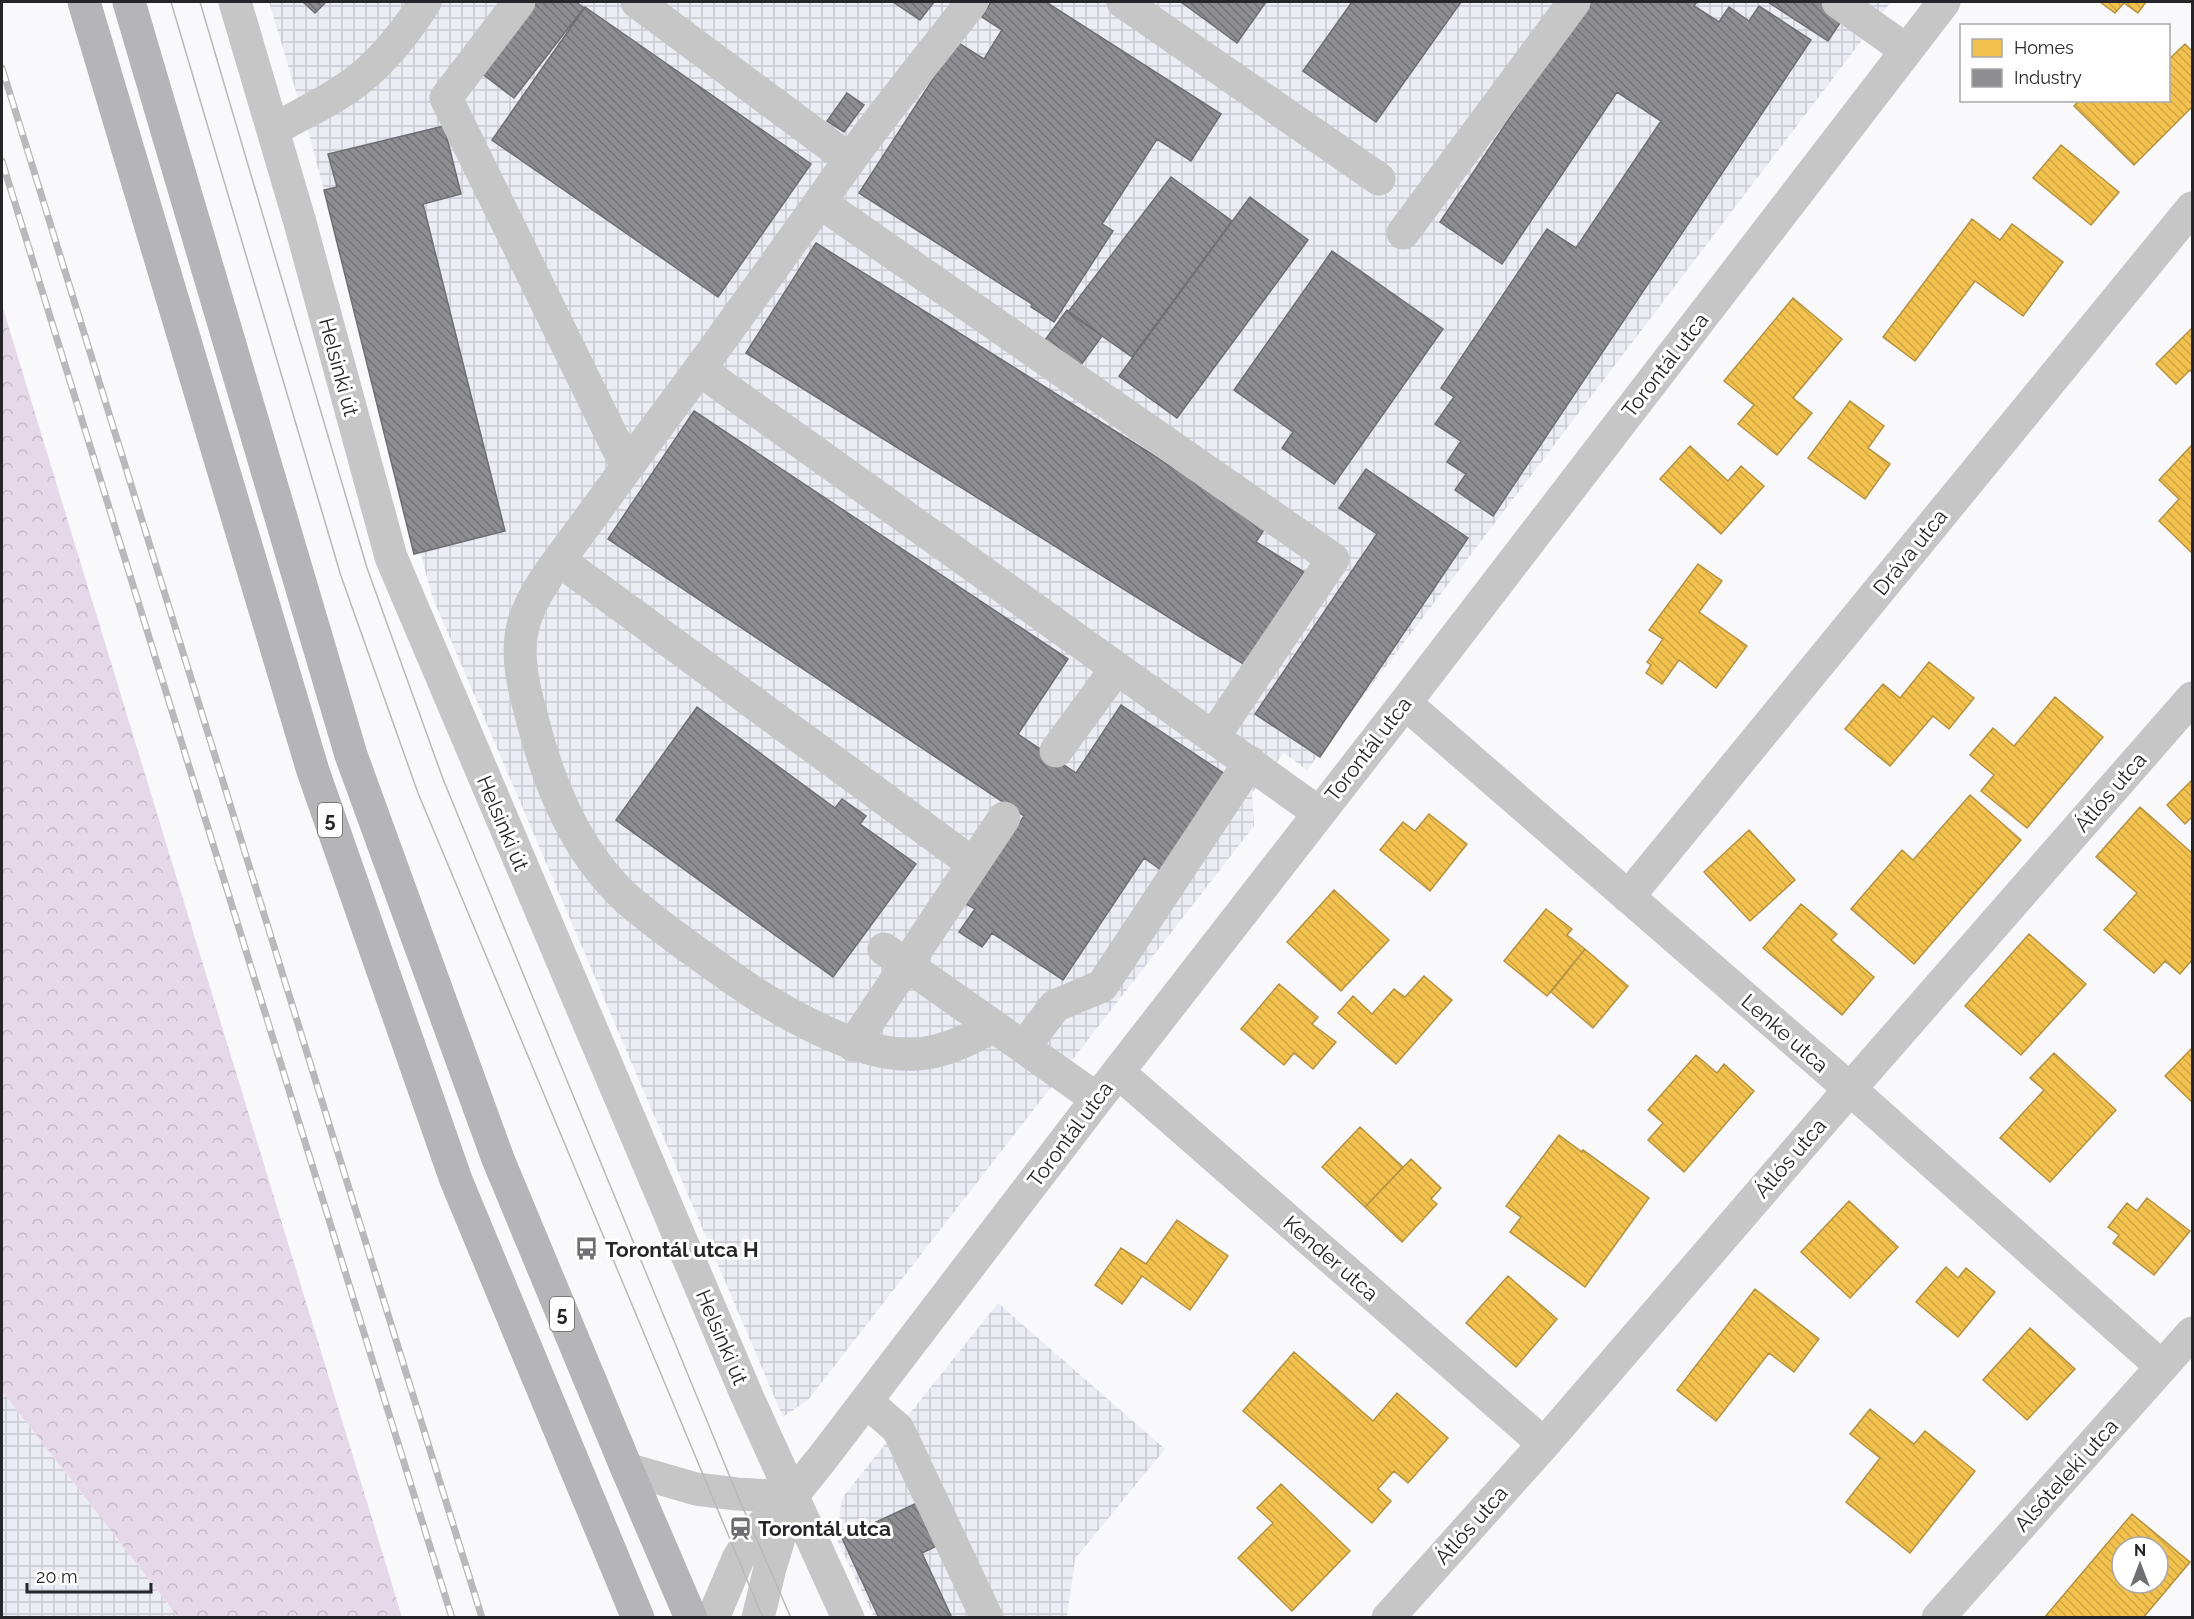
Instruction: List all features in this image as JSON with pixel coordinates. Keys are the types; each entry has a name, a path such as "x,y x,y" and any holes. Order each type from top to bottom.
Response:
{"main road":[{"name":"5","path":"84,2 313,771 456,1180 638,1617"},
{"name":"5","path":"129,2 351,755 498,1159 691,1617"}],"street":[{"name":"Helsinki út","path":"235,2 302,230 391,557 791,1497 848,1617"},
{"path":"273,130 358,80 408,28 425,2"},
{"path":"519,2 446,98 627,467"},
{"path":"637,2 850,160"},
{"path":"972,2 850,160 700,370 559,560 532,602 523,626 520,651 524,688 543,759 561,806 579,841 625,897 672,935 740,984 801,1020 853,1045 887,1053 921,1054 965,1042 994,1026"},
{"path":"1123,2 1167,16 1379,179"},
{"path":"1403,233 1574,2"},
{"path":"1838,2 1906,50"},
{"name":"Torontál utca","path":"713,1617 738,1559 754,1533 791,1497 867,1402 1096,1099 1405,703 1944,2"},
{"path":"821,203 1333,560 1214,736"},
{"name":"Dráva utca","path":"1628,897 2193,208"},
{"path":"700,370 1319,813"},
{"path":"559,560 973,864"},
{"path":"1056,751 1116,669"},
{"name":"Átlós utca","path":"1388,1617 1544,1444 1850,1089 2193,698"},
{"name":"Lenke utca","path":"1405,703 1850,1089 2162,1367"},
{"path":"1024,1047 1055,1006 1102,986 1250,762"},
{"path":"853,1045 896,957 973,864 1004,818"},
{"path":"896,957 1096,1099"},
{"name":"Kender utca","path":"1118,1072 1544,1444"},
{"name":"Alsóteleki utca","path":"1938,1617 2193,1333"},
{"path":"867,1402 898,1429 987,1617"},
{"path":"627,1469 696,1489 791,1497"},
{"name":"Torontál utca","path":"758,1617 791,1497"}],"shaded area":[{"path":"269,2 1891,2 1307,770 1284,753 1252,793 1254,826 808,1400 783,1417 432,596 310,138"},
{"path":"998,1303 1165,1449 1075,1559 1067,1617 874,1617 836,1538 842,1498"},
{"path":"2,1391 178,1617 2,1617"}],"green space":[{"path":"2,305 402,1617 178,1617 2,1391"}],"building: Homes":[{"path":"2100,2 2146,2 2138,13 2124,3 2115,13"},
{"path":"2185,44 2192,51 2192,107 2134,165 2074,106 2078,102 2170,102 2170,58"},
{"path":"2061,145 2119,192 2091,225 2033,178"},
{"path":"1972,219 2000,240 2012,224 2063,262 2023,316 1975,281 1915,361 1883,337"},
{"path":"1793,298 1842,339 1793,398 1812,413 1777,455 1738,424 1754,405 1724,381"},
{"path":"2192,328 2192,372 2190,370 2176,384 2156,364"},
{"path":"1850,401 1884,426 1868,448 1890,464 1865,499 1808,458"},
{"path":"2192,445 2192,553 2159,521 2179,499 2159,480"},
{"path":"1690,446 1728,481 1741,466 1764,486 1721,534 1660,479"},
{"path":"1698,564 1722,581 1699,612 1747,646 1716,688 1679,660 1662,684 1646,673 1651,665 1647,662 1663,639 1649,630"},
{"path":"1929,662 1974,698 1949,729 1933,716 1890,766 1845,729 1883,684 1900,698"},
{"path":"2055,697 2103,737 2027,828 1981,791 1994,775 1970,755 1993,728 2014,746"},
{"path":"2192,780 2192,817 2185,824 2167,805"},
{"path":"1970,795 2021,840 1914,964 1851,909 1902,850 1913,860"},
{"path":"2140,807 2192,853 2192,960 2180,974 2165,961 2154,973 2104,930 2137,893 2096,857"},
{"path":"1429,814 1467,844 1430,891 1380,850 1403,822 1415,831"},
{"path":"1749,830 1795,880 1750,921 1704,872"},
{"path":"1334,890 1389,940 1341,991 1287,942"},
{"path":"1801,904 1837,934 1831,940 1874,977 1842,1015 1763,948"},
{"path":"1546,909 1572,929 1567,935 1585,949 1547,996 1504,961"},
{"path":"2029,934 2086,984 2021,1055 1965,1006"},
{"path":"1585,949 1628,986 1593,1028 1551,992"},
{"path":"1424,976 1452,1000 1396,1064 1338,1013 1353,996 1372,1014 1394,989 1405,997"},
{"path":"1279,984 1318,1017 1312,1024 1336,1042 1313,1069 1294,1053 1284,1065 1241,1029"},
{"path":"2191,1049 2192,1051 2192,1102 2165,1076"},
{"path":"2054,1053 2116,1110 2050,1182 2000,1138 2044,1090 2030,1078"},
{"path":"1696,1055 1717,1073 1724,1064 1754,1091 1684,1172 1648,1140 1663,1123 1648,1110"},
{"path":"1360,1127 1403,1167 1365,1207 1322,1167"},
{"path":"1559,1135 1649,1198 1585,1287 1510,1232 1521,1217 1506,1206"},
{"path":"1411,1159 1441,1188 1431,1199 1437,1204 1402,1242 1365,1207"},
{"path":"2147,1198 2190,1231 2154,1275 2113,1243 2119,1235 2108,1227 2127,1203 2137,1211"},
{"path":"1849,1201 1898,1247 1850,1298 1801,1252"},
{"path":"1177,1220 1228,1256 1190,1310 1142,1276 1122,1304 1095,1285 1121,1248 1146,1264"},
{"path":"1946,1267 1958,1278 1966,1268 1995,1292 1958,1337 1916,1302"},
{"path":"1508,1276 1557,1319 1516,1367 1466,1323"},
{"path":"1755,1289 1819,1339 1794,1372 1769,1353 1716,1421 1677,1390"},
{"path":"2030,1328 2075,1369 2027,1420 1983,1380"},
{"path":"1294,1352 1373,1421 1397,1393 1448,1438 1408,1483 1394,1471 1378,1489 1391,1501 1372,1523 1243,1411"},
{"path":"1870,1409 1914,1444 1925,1431 1975,1471 1910,1553 1846,1502 1880,1458 1850,1434"},
{"path":"1281,1484 1350,1551 1292,1611 1238,1558 1273,1523 1257,1508"},
{"path":"2132,1514 2157,1535 2114,1535"},
{"path":"2110,1540 2110,1595 2162,1595 2143,1618 2044,1618"},
{"path":"2170,1545 2190,1562 2170,1586"}],"building: Industry":[{"path":"303,2 326,2 315,13"},
{"path":"534,2 576,2 584,8 514,98 480,72"},
{"path":"893,2 934,2 920,20"},
{"path":"991,2 1046,2 1221,114 1191,161 1157,139 1102,224 1113,231 1054,322 1031,307 1032,304 859,193 957,42 984,59 1002,30 982,17"},
{"path":"1181,2 1266,2 1237,43"},
{"path":"1352,2 1461,2 1376,122 1303,71"},
{"path":"1587,2 1697,2 1694,6 1719,22 1729,7 1749,21 1759,6 1811,40 1493,516 1455,490 1466,474 1447,462 1461,441 1435,424 1454,397 1441,388 1547,229 1576,248 1661,121 1617,92 1502,264 1440,222"},
{"path":"1768,2 1828,2 1846,14 1828,41"},
{"path":"585,7 811,164 718,297 492,140"},
{"path":"847,93 864,105 844,132 827,121"},
{"path":"444,126 461,194 423,204 505,531 414,554 324,190 337,187 328,154"},
{"path":"1171,177 1232,221 1132,357 1068,312"},
{"path":"1250,197 1308,240 1177,418 1119,376"},
{"path":"816,243 1185,475 1271,519 1256,542 1304,572 1245,665 746,353"},
{"path":"1332,251 1443,329 1334,484 1282,448 1293,432 1234,390"},
{"path":"1067,310 1102,336 1081,365 1045,340"},
{"path":"694,411 1068,659 1018,734 1076,773 1121,705 1228,776 1164,872 1144,858 1063,980 992,933 982,947 959,932 975,909 966,904 1024,816 608,539"},
{"path":"1366,469 1468,538 1320,757 1255,714 1377,534 1339,508"},
{"path":"697,707 835,808 842,799 866,816 860,824 916,864 833,977 616,820"},
{"path":"919,1502 939,1545 922,1553 952,1618 879,1618 842,1538"}],"tram line":[{"path":"171,2 341,576 418,793 763,1618"},
{"path":"200,2 367,568 443,779 737,1494 791,1618"}],"railway":[{"path":"2,68 482,1618"},
{"path":"2,161 452,1618"}],"place":[{"name":"Torontál utca H","path":"587,1249"},
{"name":"Torontál utca","path":"740,1528"}]}
